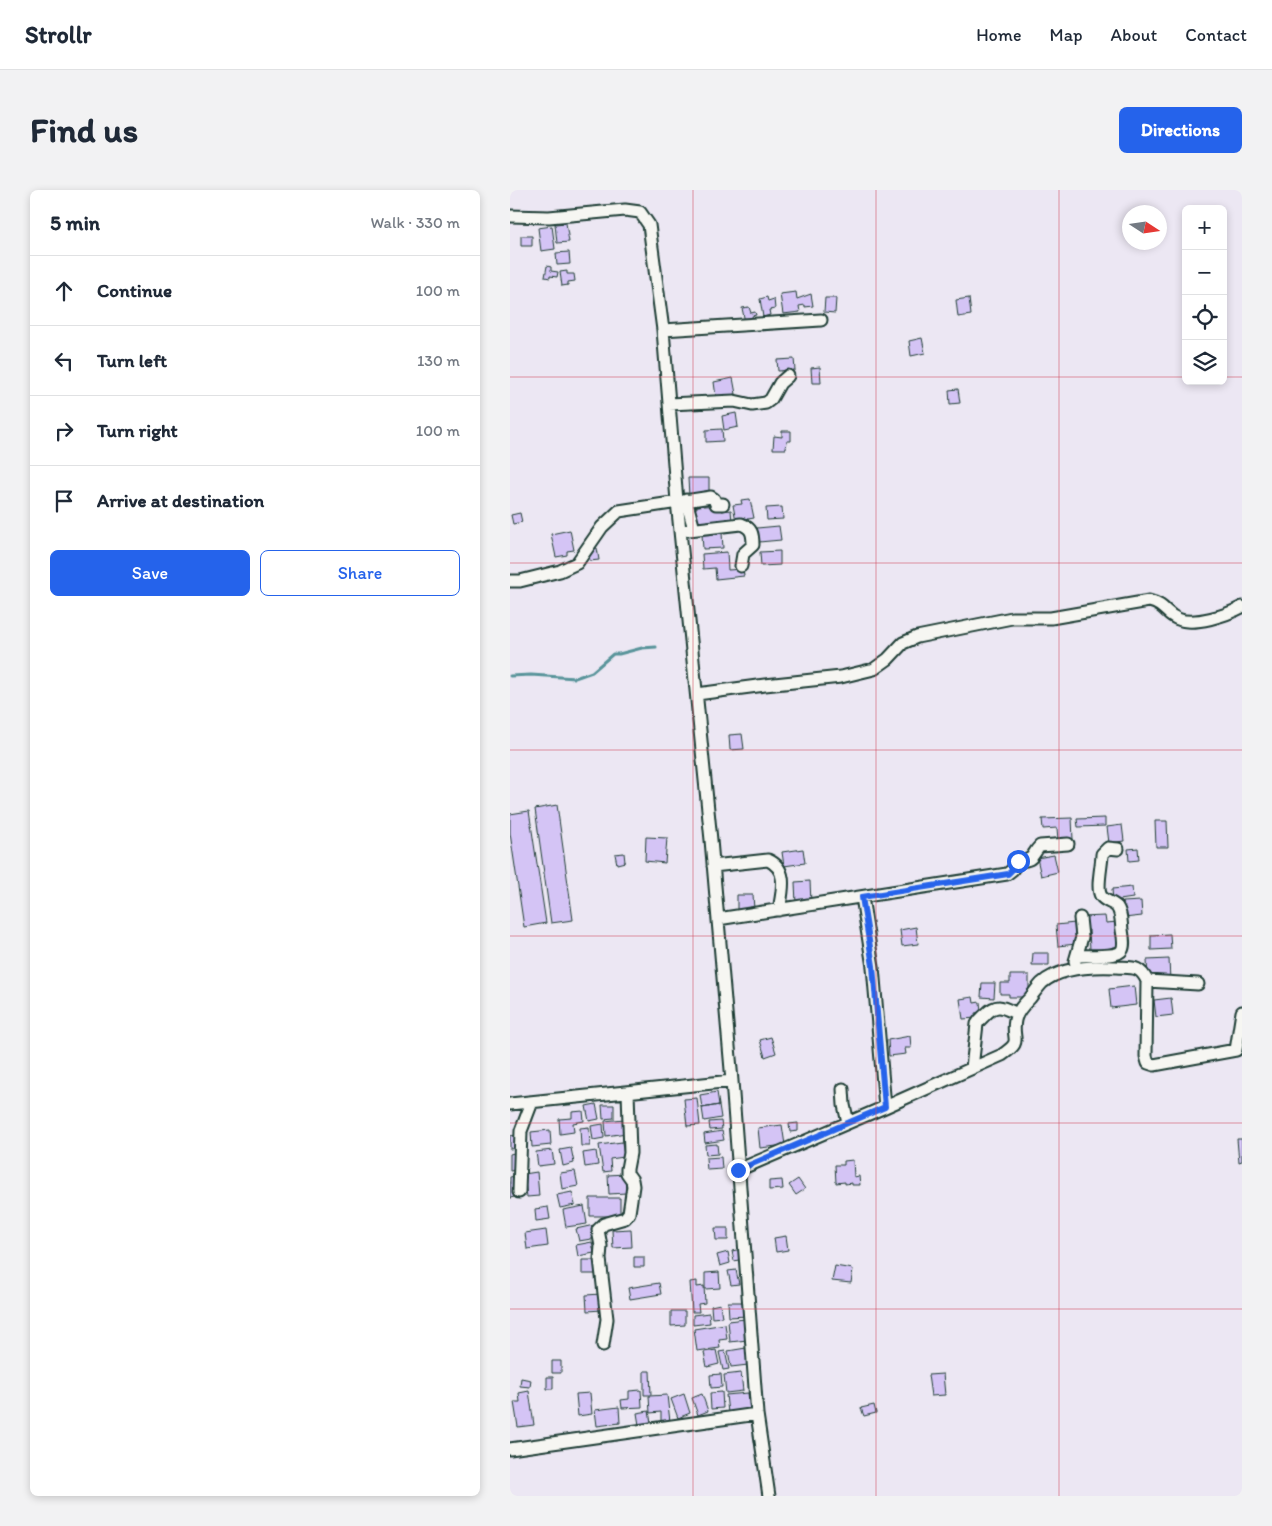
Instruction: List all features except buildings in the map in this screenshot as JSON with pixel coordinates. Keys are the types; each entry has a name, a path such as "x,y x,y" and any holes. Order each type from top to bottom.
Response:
{"street":[{"path":"510,216 549,216 625,210 640,212 649,224 682,501 680,530 718,919 757,1414 768,1496"},
{"path":"663,330 821,320"},
{"path":"669,404 734,401 752,405 766,403 771,399 780,383 788,376"},
{"path":"510,581 520,581 560,571 577,563 602,527 619,511 711,497 716,504 723,504"},
{"path":"682,501 694,529"},
{"path":"680,530 741,524 747,526 751,529 753,545 744,554 741,566"},
{"path":"697,694 841,678 874,669 888,659 903,643 917,637 1012,618 1051,618 1149,601 1159,603 1178,620 1192,622 1230,613 1242,608"},
{"path":"718,919 1008,874 1018,861 1033,858 1040,846 1068,844"},
{"path":"1076,956 1111,955 1122,950 1120,914 1114,904 1101,896 1099,888 1102,854 1108,848 1118,849"},
{"path":"713,866 768,860 773,862 781,872 783,882 779,910"},
{"path":"862,897 873,966 885,1107"},
{"path":"1073,970 1082,937 1080,918"},
{"path":"738,1170 848,1124 1002,1055 1014,1047 1016,1042 1015,1020 1017,1014 1044,982 1066,971 1096,966 1138,968 1144,973 1147,981 1146,1056 1148,1063 1154,1065 1239,1049 1242,1012"},
{"path":"1147,981 1198,984"},
{"path":"972,1068 979,1020 991,1008 997,1006 1017,1014"},
{"path":"510,1104 732,1081"},
{"path":"843,1089 848,1124"},
{"path":"603,1345 607,1319 598,1230 604,1224 624,1218 629,1213 633,1186 626,1168 630,1153 628,1092"},
{"path":"519,1192 521,1131 532,1102"},
{"path":"510,1449 757,1414"}],"waterway":[{"path":"510,676 531,675 575,678 592,672 613,654 656,647"}],"route":[{"path":"738,1170 885,1107 873,966 862,897 1008,874 1018,861"}]}
